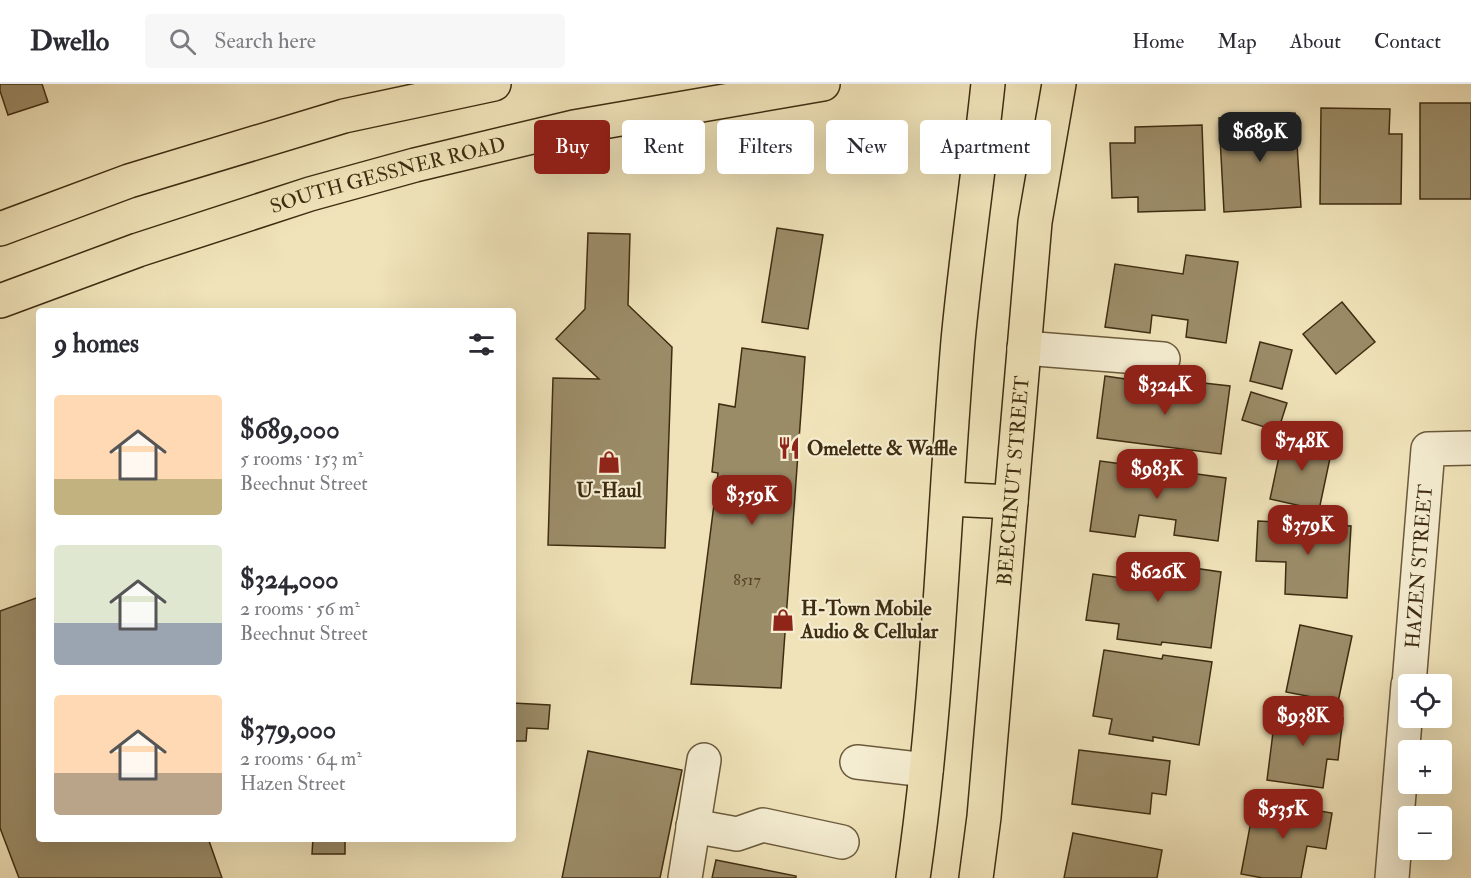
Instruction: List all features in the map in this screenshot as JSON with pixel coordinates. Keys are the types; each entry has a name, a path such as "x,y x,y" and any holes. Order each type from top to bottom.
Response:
{"main road":[{"path":"0,229 129,181 344,116 494,84"},
{"name":"SOUTH GESSNER ROAD","path":"0,301 138,250 310,194 415,165 574,127 823,84"},
{"path":"913,878 926,770 959,338 988,84"},
{"name":"BEECHNUT STREET","path":"976,878 984,817 1035,222 1059,84"},
{"path":"948,499 1011,502"}],"street":[{"path":"1024,348 1163,360"},
{"name":"HAZEN STREET","path":"1410,674 1428,449 1471,448"},
{"name":"HAZEN STREET","path":"1392,878 1405,728"},
{"path":"685,878 704,760"},
{"path":"857,762 926,770"},
{"path":"693,826 737,834 762,825 842,842"}],"building":[{"path":"0,84 42,84 48,102 8,115"},
{"path":"1420,103 1471,103 1471,199 1420,199"},
{"path":"1321,108 1390,109 1389,134 1402,134 1401,204 1320,204"},
{"path":"1295,113 1301,207 1224,212 1219,118"},
{"path":"1202,125 1205,210 1138,212 1138,197 1112,198 1110,143 1135,143 1135,127"},
{"path":"777,228 823,235 808,329 762,322"},
{"name":"U-Haul","path":"588,233 630,234 628,305 672,347 665,548 548,545 553,378 599,379 556,339 585,309"},
{"path":"1186,255 1238,262 1226,343 1186,337 1188,320 1152,315 1150,333 1105,327 1115,264 1183,274"},
{"path":"1342,302 1375,342 1336,374 1303,334"},
{"path":"1260,342 1292,350 1282,389 1250,381"},
{"path":"742,348 805,357 781,688 691,684 718,473 712,472 719,404 735,407"},
{"path":"1105,376 1146,382 1145,397 1183,402 1186,381 1230,386 1221,454 1097,438"},
{"path":"1251,392 1287,403 1278,431 1242,420"},
{"path":"1284,433 1333,444 1319,510 1270,499"},
{"path":"1100,461 1226,478 1218,541 1174,535 1176,520 1139,515 1135,537 1090,531"},
{"path":"1258,521 1351,526 1347,598 1285,594 1286,562 1256,561"},
{"path":"1124,558 1221,572 1211,648 1117,639 1119,624 1086,620 1093,574 1122,578"},
{"path":"36,598 36,842 209,842 222,878 19,878 0,828 0,611"},
{"path":"1300,625 1352,636 1338,702 1286,692"},
{"path":"1104,650 1162,659 1163,655 1212,662 1199,745 1153,737 1153,741 1109,734 1112,719 1093,716"},
{"path":"516,703 550,705 548,729 527,728 526,741 516,741"},
{"path":"1276,709 1343,718 1338,760 1327,759 1323,788 1267,780"},
{"path":"1079,750 1170,761 1166,795 1152,793 1150,814 1072,804"},
{"path":"588,751 682,770 660,878 562,878"},
{"path":"1255,800 1332,813 1326,849 1307,846 1301,878 1263,878 1241,874"},
{"path":"1073,833 1162,850 1157,878 1064,878"},
{"path":"313,842 345,842 345,854 312,854"},
{"path":"716,860 796,876 796,878 712,878"}],"place":[{"name":"Omelette & Waffle","path":"789,448"},
{"name":"U-Haul","path":"609,462"},
{"name":"H-Town Mobile Audio & Cellular","path":"783,620"}]}
